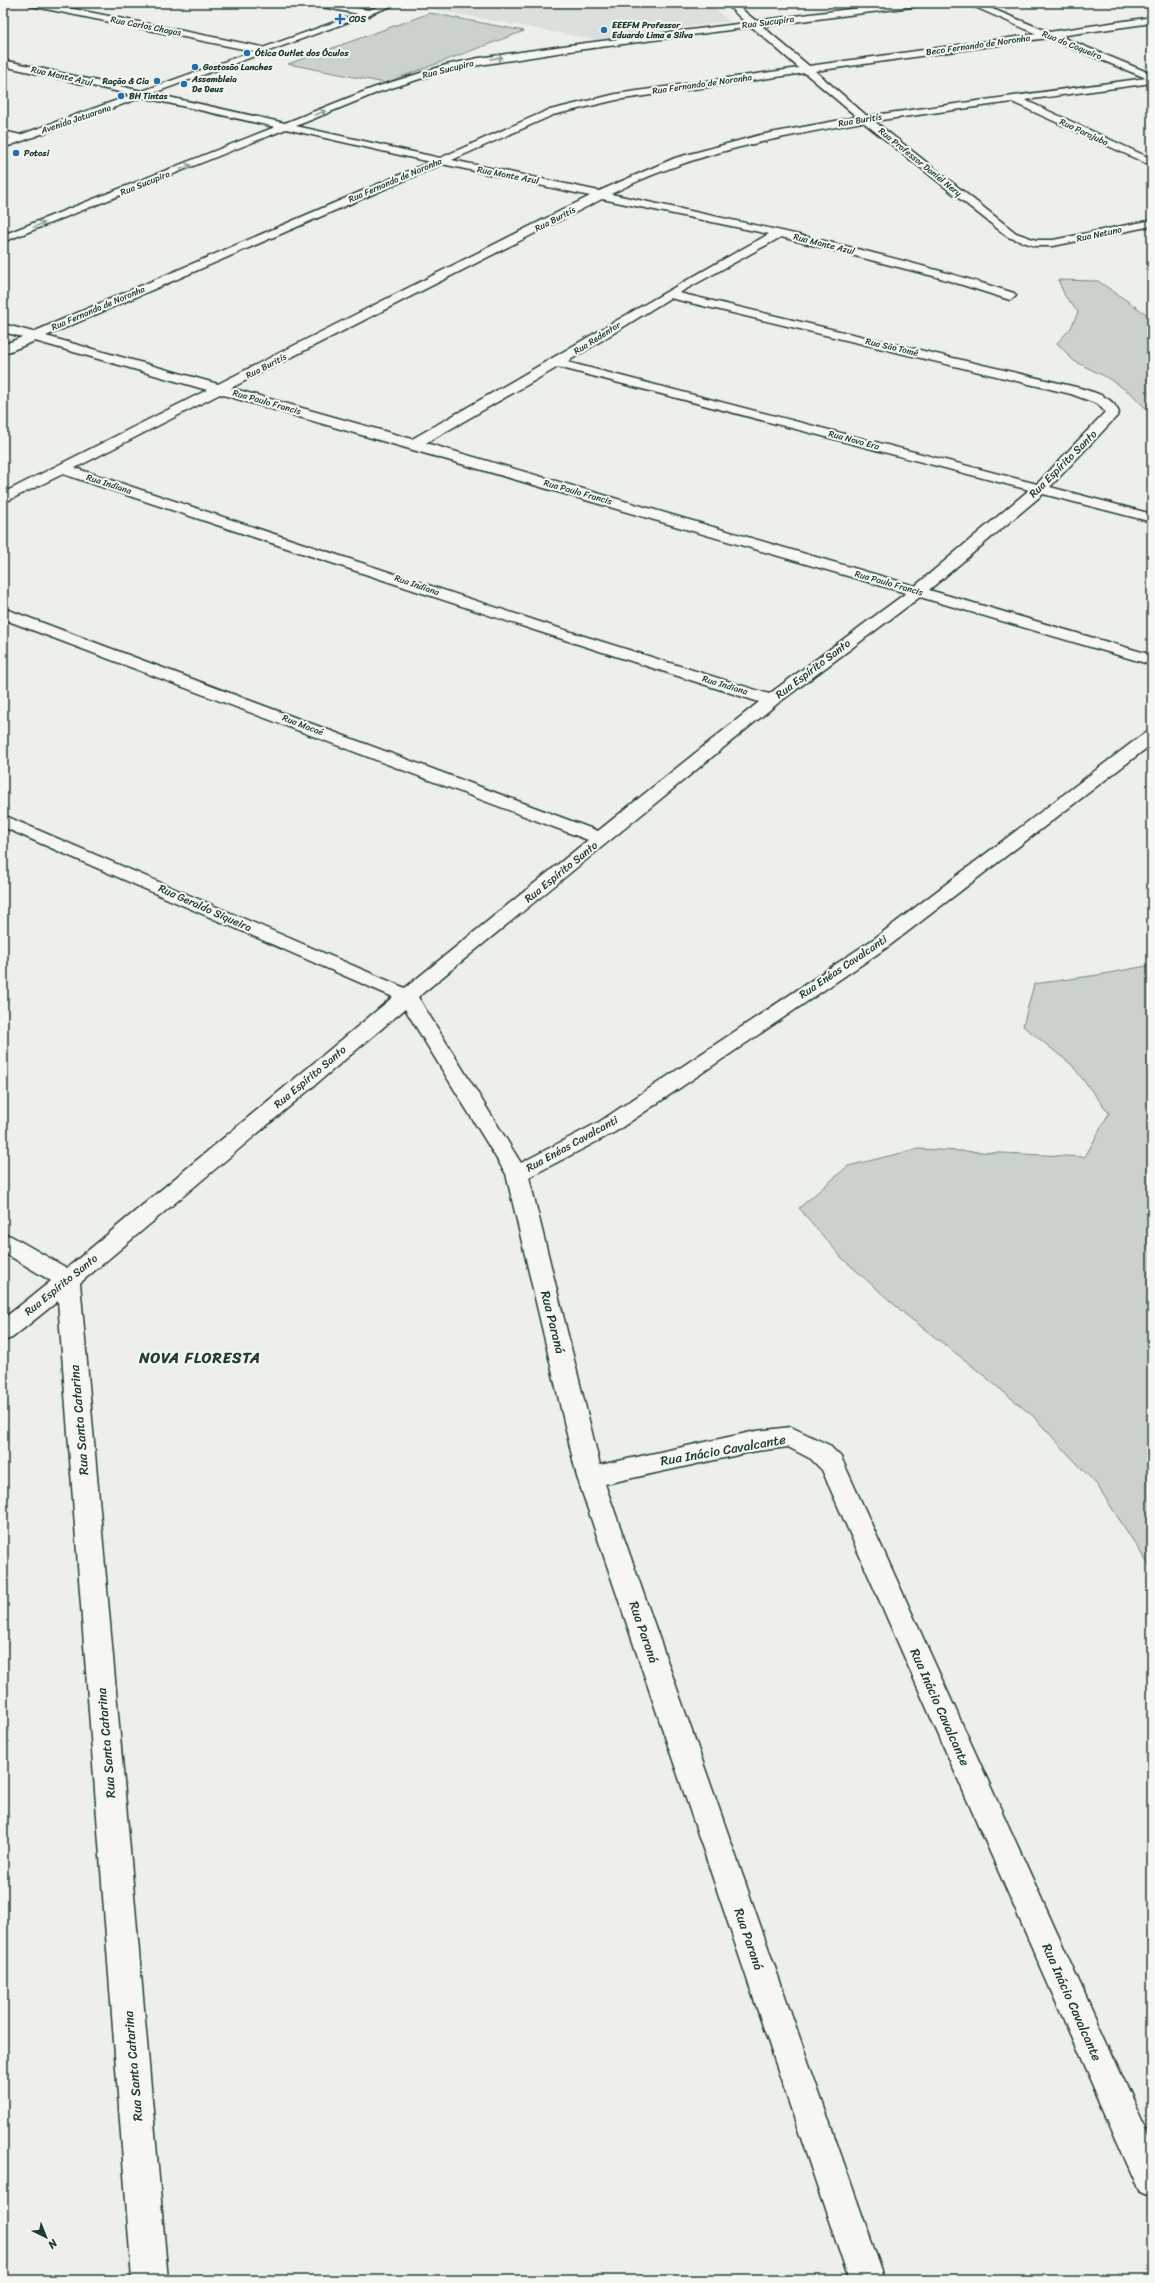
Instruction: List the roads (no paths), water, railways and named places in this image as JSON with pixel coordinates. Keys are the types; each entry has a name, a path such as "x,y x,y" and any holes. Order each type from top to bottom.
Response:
{"street":[{"name":"Rua Carlos Chagas","path":"31,3 262,50"},
{"path":"317,3 369,13"},
{"name":"Avenida Jatuarana","path":"3,145 144,95 262,50 396,3"},
{"name":"Rua Professor Daniel Nery","path":"728,3 865,119 1007,232 1027,241 1046,243"},
{"name":"Rua Sucupira","path":"3,239 376,90 446,68 570,48 919,3"},
{"name":"Rua do Coqueiro","path":"970,3 1152,77"},
{"name":"Beco Fernando de Noronha","path":"805,69 1152,20"},
{"name":"Rua Monte Azul","path":"3,63 441,161 604,194 780,233 928,270 1010,296"},
{"name":"Rua Fernando de Noronha","path":"3,350 32,336 441,161 532,120 616,97 805,69"},
{"name":"Rua Buritís","path":"3,498 659,167 760,138 865,119 1016,100 1152,80"},
{"name":"Rua Parajuba","path":"1016,100 1152,163"},
{"path":"3,134 21,138"},
{"name":"Rua Netuno","path":"1046,243 1152,222"},
{"name":"Rua Redentor","path":"414,444 556,363 668,294 780,233"},
{"name":"Rua São Tomé","path":"668,294 1075,391 1097,399 1111,409"},
{"name":"Rua Paulo Francis","path":"3,328 126,364 221,388 1152,660"},
{"name":"Rua Nova Era","path":"556,363 1152,518"},
{"name":"Rua Espírito Santo","path":"3,1332 68,1280 407,996 602,839 771,700 918,591 1041,488 1109,418 1112,413 1111,409"},
{"name":"Rua Indiana","path":"63,469 543,628 771,700"},
{"name":"Rua Macaé","path":"3,613 602,839"},
{"name":"Rua Enéas Cavalcanti","path":"517,1174 606,1127 882,942 1152,736"},
{"name":"Rua Geraldo Siqueira","path":"3,820 407,996"},
{"name":"Rua Paraná","path":"407,996 517,1174 590,1477 867,2280"},
{"path":"3,1242 68,1280"},
{"name":"Rua Santa Catarina","path":"68,1280 150,2280"},
{"name":"Rua Inácio Cavalcante","path":"590,1477 756,1441 791,1437 820,1452 832,1464 1152,2182"}],"place":[{"name":"COS","path":"340,19"},
{"name":"EEEFM Professor Eduardo Lima e Silva","path":"604,30"},
{"name":"Ótica Outlet dos Óculos","path":"247,53"},
{"name":"Gostosão Lanches","path":"195,67"},
{"name":"Ração & Cia","path":"157,81"},
{"name":"Assembleia De Deus","path":"184,84"},
{"name":"BH Tintas","path":"121,96"},
{"name":"Potosi","path":"16,153"}],"district":[{"name":"NOVA FLORESTA","path":"200,1358"}]}
